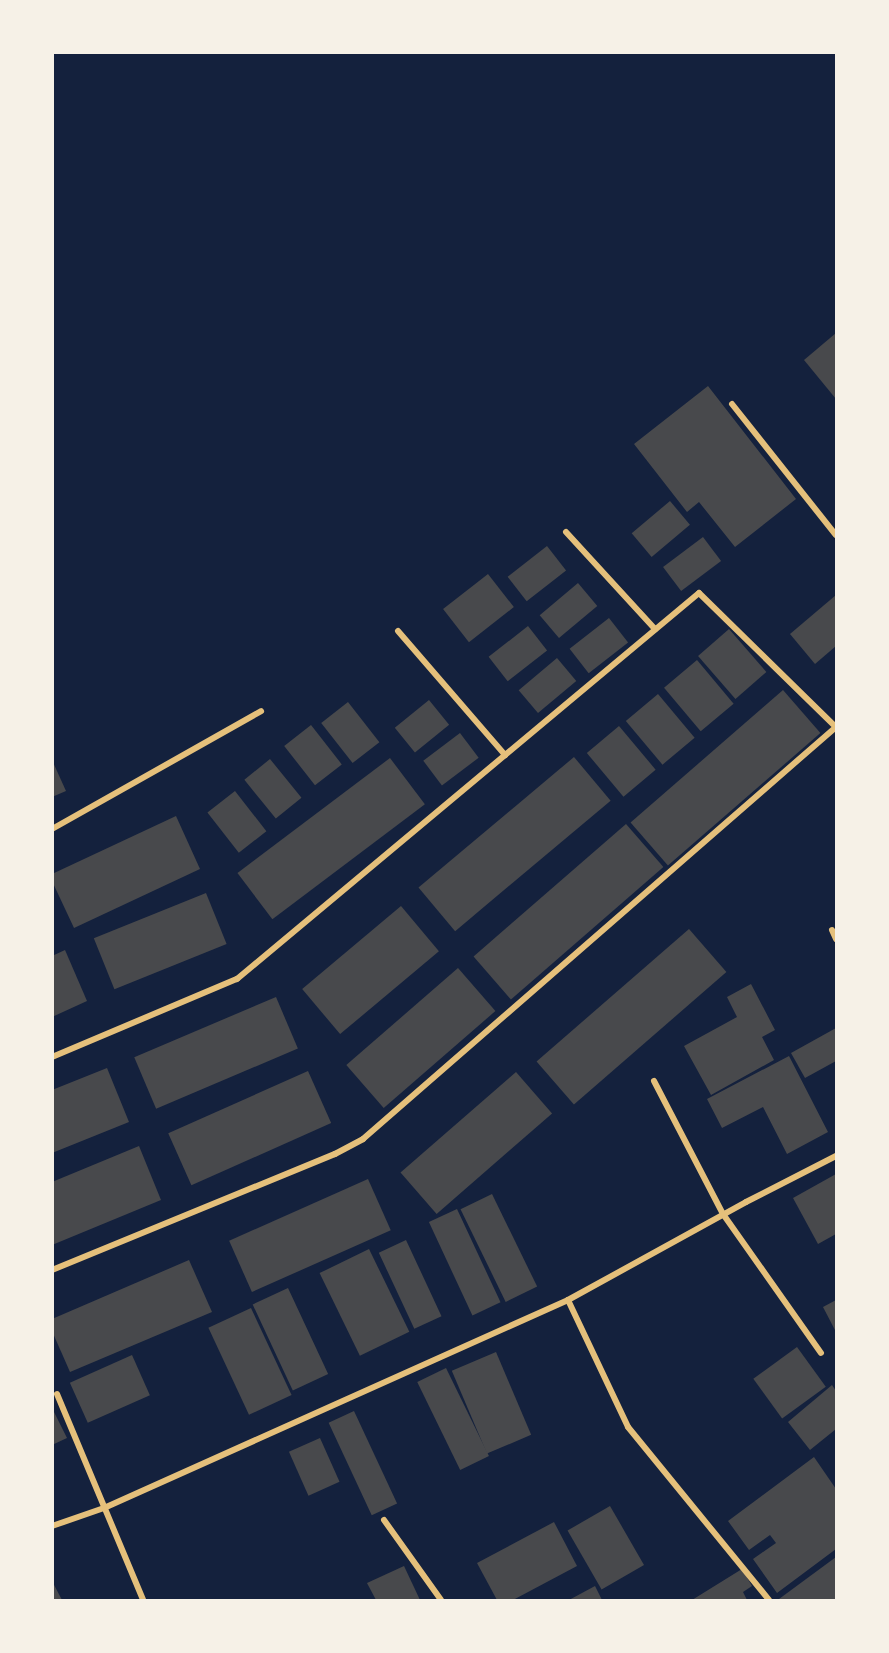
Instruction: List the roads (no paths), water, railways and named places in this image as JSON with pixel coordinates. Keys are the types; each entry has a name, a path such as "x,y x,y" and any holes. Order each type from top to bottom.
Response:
{"street":[{"path":"732,404 837,535"},
{"path":"566,532 655,629"},
{"path":"52,1057 237,979 699,593 837,727 363,1139 335,1154 52,1270"},
{"path":"399,631 505,755"},
{"path":"52,829 261,711"},
{"path":"832,930 837,939"},
{"path":"654,1082 723,1214 821,1353"},
{"path":"52,1526 104,1508 568,1300 723,1214 837,1155"},
{"path":"568,1300 628,1427 769,1600"},
{"path":"57,1394 143,1600"},
{"path":"384,1520 441,1600"}]}
